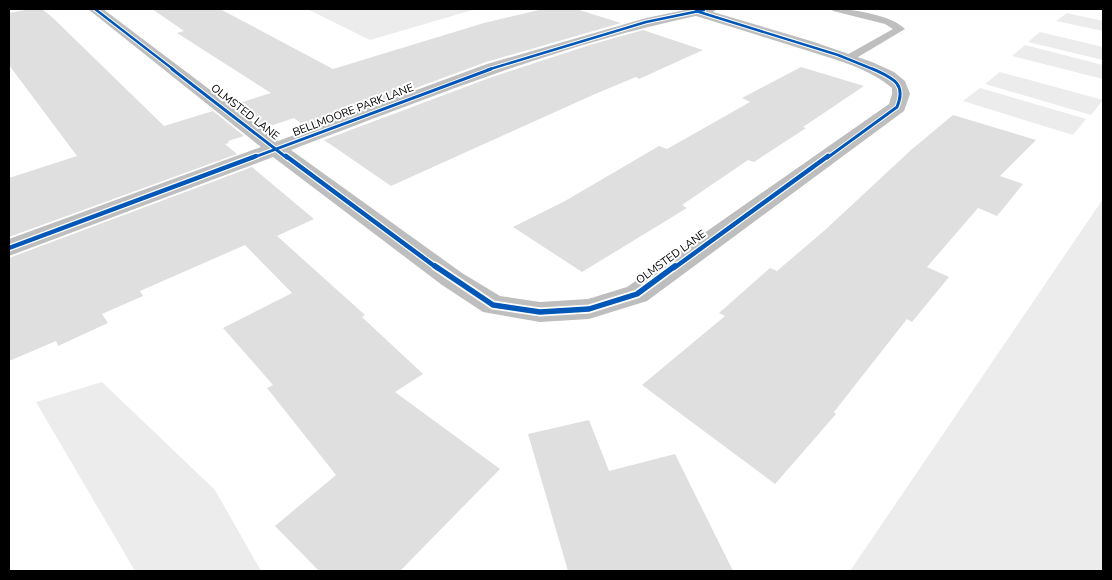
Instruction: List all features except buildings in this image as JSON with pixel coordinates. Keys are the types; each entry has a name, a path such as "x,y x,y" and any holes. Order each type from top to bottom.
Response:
{"street":[{"name":"OLMSTED LANE","path":"95,9 277,150 452,279 493,305 540,312 589,309 637,294 897,107 902,95 899,85 887,75 849,58 703,10"},
{"name":"BELLMOORE PARK LANE","path":"9,248 277,150 493,68 646,22 703,10"}],"lane":[{"path":"836,9 888,22 900,29 849,58"}],"shaded area":[{"path":"307,9 476,9 370,40"},
{"path":"1067,13 1103,21 1103,31 1056,21"},
{"path":"1040,32 1103,47 1103,60 1028,42"},
{"path":"1025,45 1103,65 1103,79 1012,56"},
{"path":"1000,72 1103,100 1091,115 985,84"},
{"path":"980,88 1086,119 1073,135 963,101"},
{"path":"1103,199 1103,571 850,571"},
{"path":"102,382 215,490 261,571 135,571 36,402"}],"cycle path":[{"path":"95,9 277,150 452,279 493,305 540,312 589,309 637,294 897,107 901,91 899,85 888,76 838,55 696,11"},
{"path":"9,248 493,68 646,22 704,10"}]}
